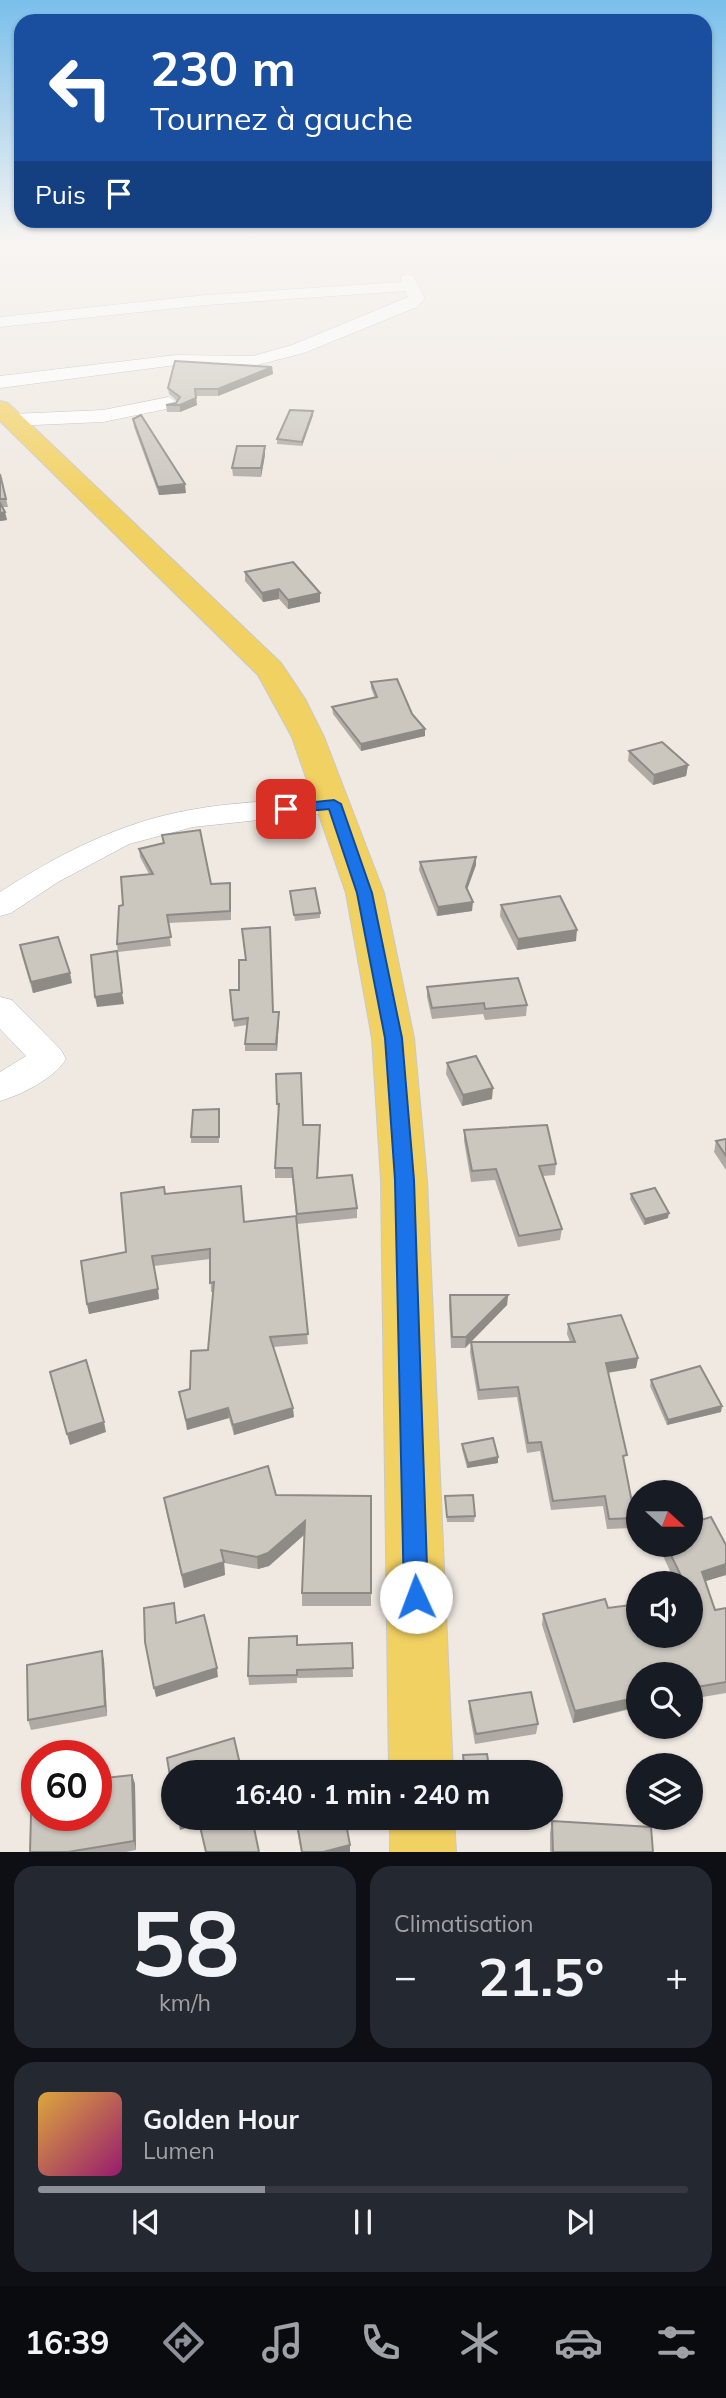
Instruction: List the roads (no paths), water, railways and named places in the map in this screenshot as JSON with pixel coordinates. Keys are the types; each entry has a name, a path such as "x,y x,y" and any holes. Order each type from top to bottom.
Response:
{"main road":[{"path":"4,403 270,670 289,699 308,737 365,893 393,1038 404,1180 421,1760"},
{"path":"422,1830 423,1852"}],"street":[{"path":"4,403 176,360 245,362 279,355 345,329"},
{"path":"4,403 103,416 169,403"},
{"path":"0,906 47,875 119,838 191,818 334,804"},
{"path":"0,1008 49,1059 0,1088"}]}
